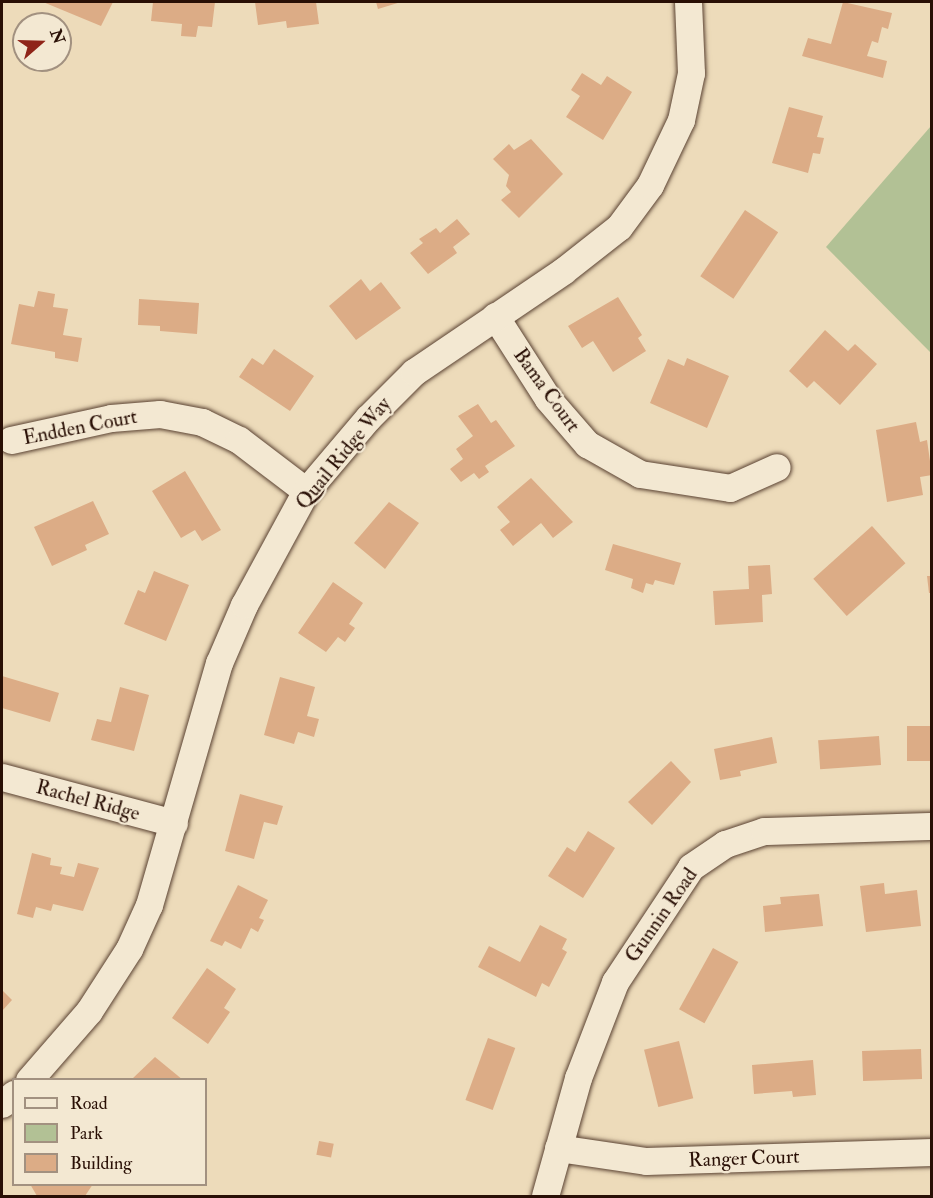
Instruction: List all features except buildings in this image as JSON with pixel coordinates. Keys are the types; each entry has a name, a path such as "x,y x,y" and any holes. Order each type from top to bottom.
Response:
{"street":[{"name":"Quail Ridge Way","path":"31,1078 88,1011 129,949 149,905 219,663 244,605 306,491 368,418 414,372 563,271 619,227 650,185 681,120 691,73 688,2"},
{"name":"Bama Court","path":"495,316 548,399 587,444 640,474 697,486 730,488 777,467"},
{"name":"Endden Court","path":"11,440 111,418 160,414 202,422 239,440 306,491"},
{"name":"Rachel Ridge","path":"2,777 174,823"},
{"name":"Gunnin Road","path":"545,1197 578,1078 615,982 691,867 725,844 764,831 932,826"},
{"name":"Ranger Court","path":"558,1148 646,1161 932,1152"}],"green space":[{"path":"931,126 931,353 826,247"}]}
